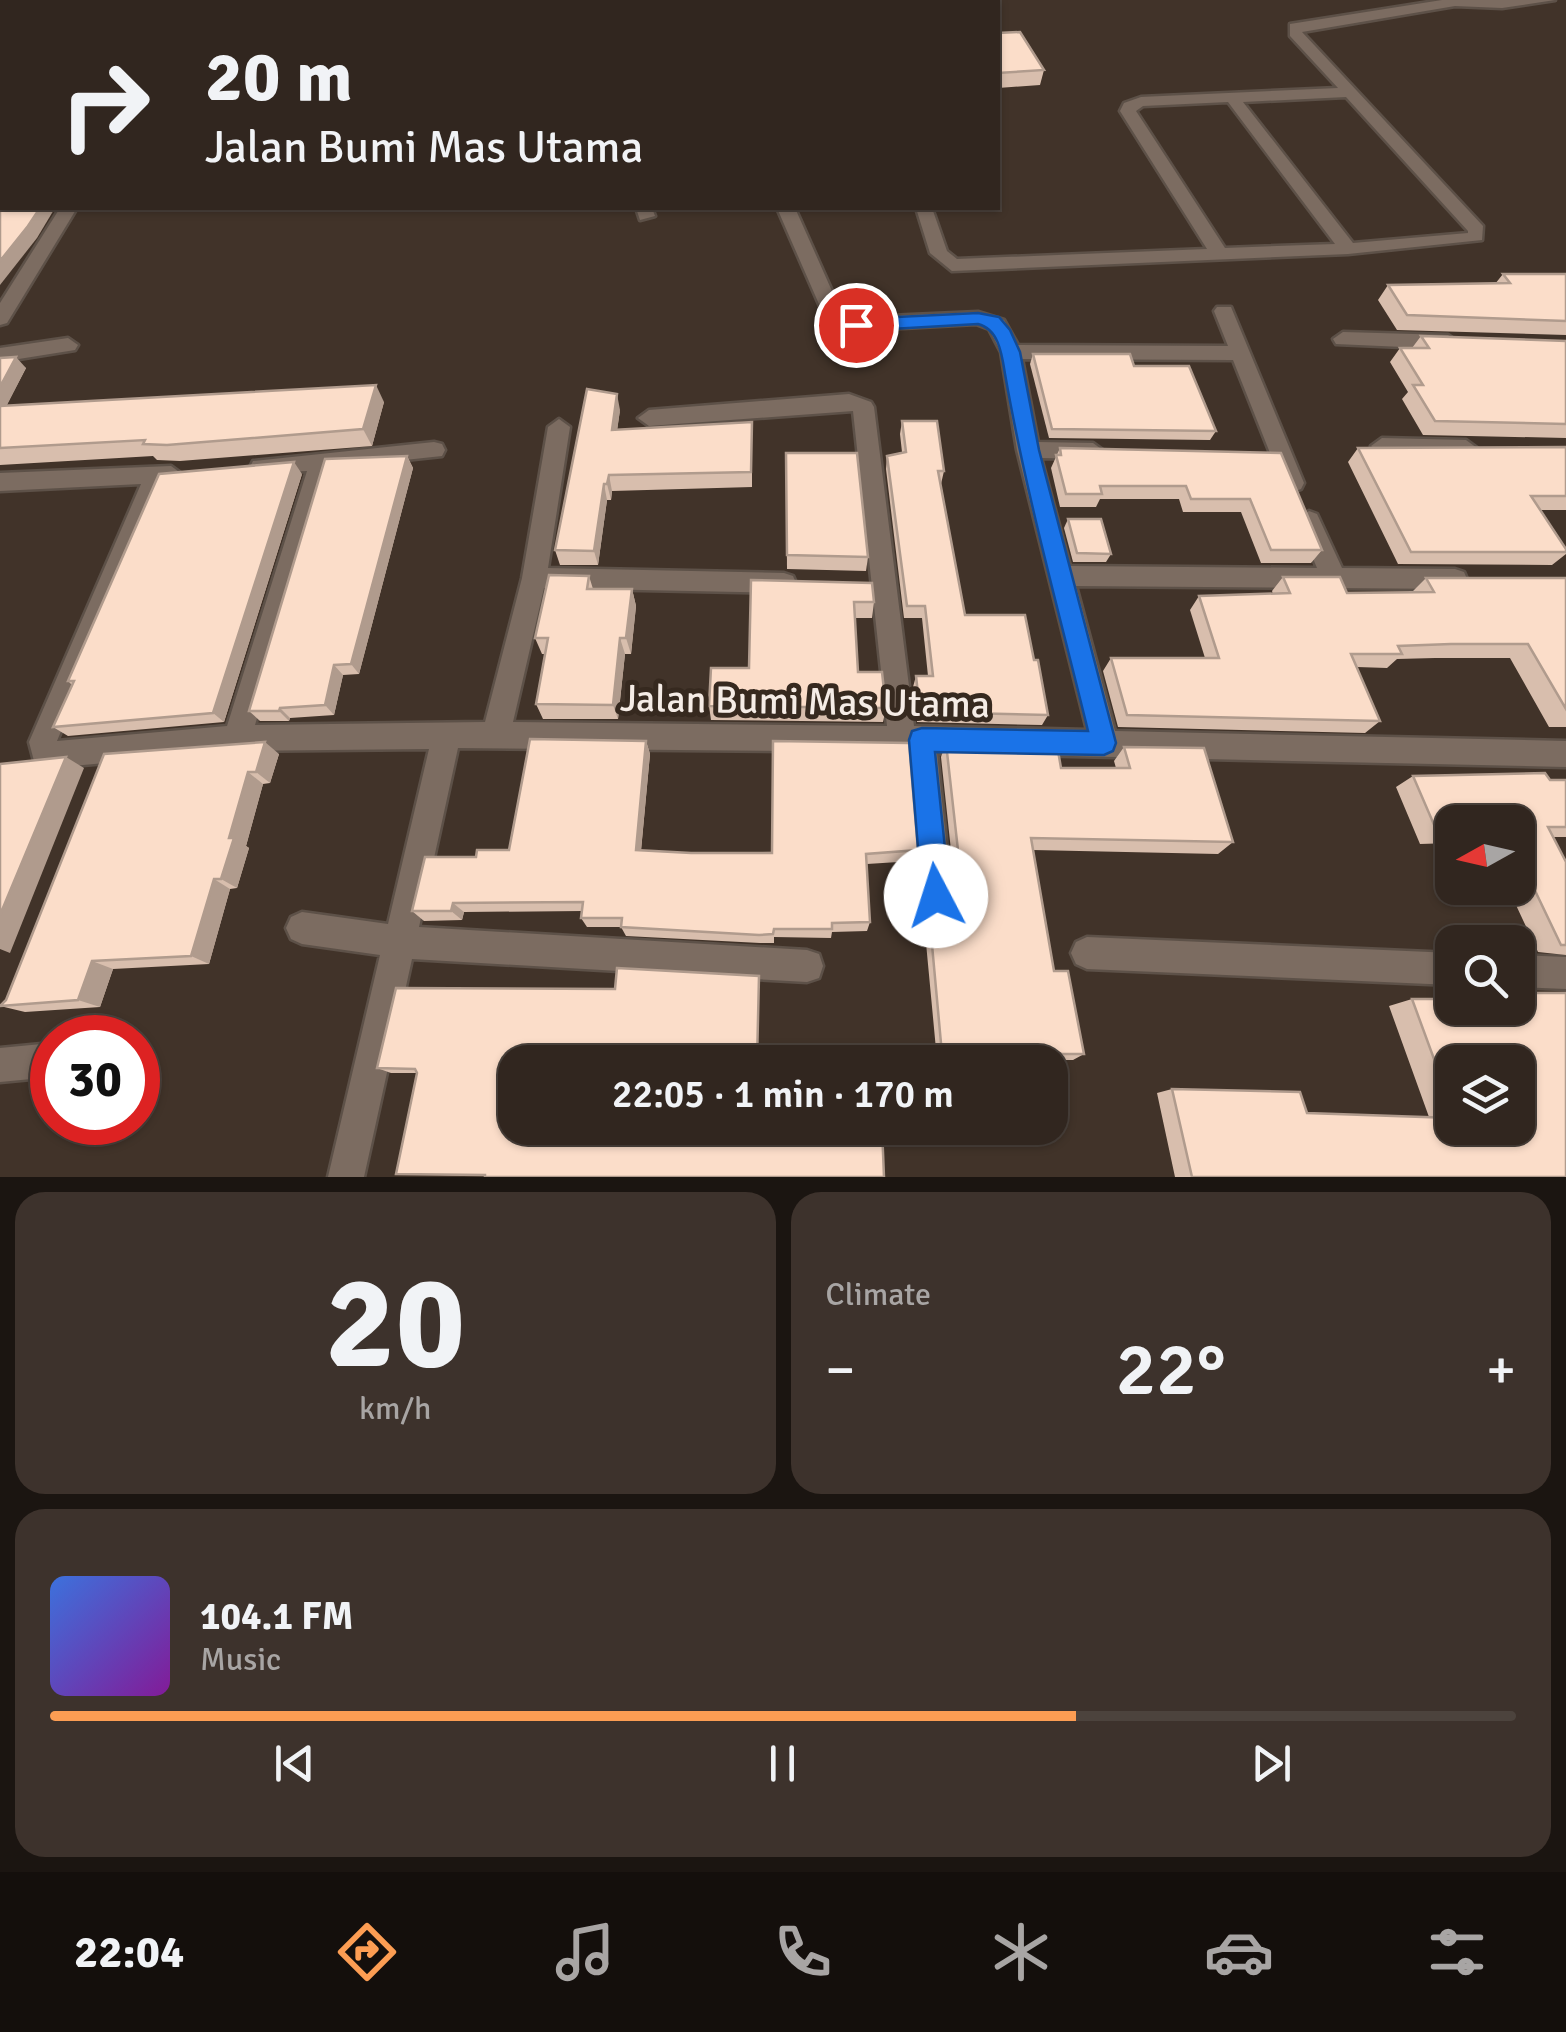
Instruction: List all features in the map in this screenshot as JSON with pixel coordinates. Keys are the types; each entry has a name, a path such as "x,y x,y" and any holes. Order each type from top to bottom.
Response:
{"street":[{"path":"925,210 939,253 952,265 1454,243 1476,236 1477,230 1295,33 1295,28 1312,22 1455,2 1502,4 1548,0"},
{"path":"1218,254 1128,112 1128,106 1141,102 1350,92"},
{"path":"1232,98 1348,248"},
{"path":"0,319 67,210"},
{"path":"787,210 836,322 848,326 932,318 986,319 1001,330 1011,352 1028,450 1104,743"},
{"path":"1224,310 1242,354 1271,453 1334,580"},
{"path":"1343,339 1473,343"},
{"path":"0,355 68,345"},
{"path":"1011,352 1242,354"},
{"path":"648,418 860,403 866,412 873,585 912,739 936,896"},
{"path":"496,736 534,578 559,427"},
{"path":"1382,446 1492,449"},
{"path":"233,469 434,450"},
{"path":"1028,450 1126,451"},
{"path":"237,738 321,461"},
{"path":"0,482 194,472"},
{"name":"Jalan Bumi Mas Utama","path":"156,476 42,742 44,752 56,755 237,738 496,736 912,739 1566,754"},
{"path":"1060,576 1489,580"},
{"path":"534,578 805,584"},
{"path":"346,1177 446,737"},
{"path":"96,785 110,750"},
{"path":"302,928 398,942 807,966"},
{"path":"1087,954 1435,967"},
{"path":"1535,972 1566,973"},
{"path":"0,1065 30,1062"}],"building":[{"path":"1020,32 1044,70 1000,73 1000,33"},
{"path":"0,210 39,210 28,226 0,261"},
{"path":"1503,274 1566,274 1566,321 1407,315 1388,285 1510,283"},
{"path":"1421,336 1566,341 1566,424 1435,421 1413,385 1423,385 1400,348 1429,348"},
{"path":"1033,354 1130,354 1134,366 1189,366 1216,431 1052,429"},
{"path":"16,357 0,387 0,358"},
{"path":"376,385 363,429 167,445 143,444 145,440 0,448 0,406"},
{"path":"587,389 617,394 612,430 752,422 751,472 609,475 604,484 594,551 555,550"},
{"path":"902,421 937,421 944,471 938,471 965,615 1025,615 1048,715 920,712 916,676 933,676 925,606 907,606 887,456 906,452"},
{"path":"1566,447 1566,496 1531,496 1566,552 1411,552 1358,448"},
{"path":"1060,448 1281,453 1322,550 1271,550 1250,499 1191,499 1186,486 1100,486 1102,494 1066,494 1056,455 1061,455"},
{"path":"786,453 857,453 868,557 787,555"},
{"path":"407,456 351,664 334,665 325,705 249,711 325,459"},
{"path":"294,462 213,713 53,727 74,681 68,681 159,474"},
{"path":"1068,519 1101,519 1111,554 1077,553"},
{"path":"549,575 589,576 587,589 632,589 626,638 620,638 613,705 536,704 548,638 535,638"},
{"path":"1283,577 1340,577 1347,593 1434,592 1426,578 1566,578 1566,709 1528,644 1451,644 1398,646 1402,654 1351,654 1380,721 1127,715 1111,658 1219,658 1199,596 1290,593"},
{"path":"751,580 872,583 874,602 854,602 858,672 882,672 886,708 709,706 711,668 749,668"},
{"path":"530,739 646,741 636,850 691,853 772,853 773,741 909,743 918,850 866,854 870,922 832,923 832,929 774,929 773,934 759,935 621,927 622,918 581,918 583,902 453,903 451,911 412,911 425,857 476,857 477,850 509,850"},
{"path":"265,742 256,772 248,772 229,838 234,838 221,879 214,879 191,956 92,961 78,1000 0,1006 6,1000 104,754"},
{"path":"946,743 1057,745 1061,768 1130,768 1124,747 1204,748 1233,842 1031,838 1054,971 1068,971 1084,1054 1068,1054 1068,1045 941,1045 928,901 940,906 954,901 962,886"},
{"path":"66,757 0,915 0,764"},
{"path":"1545,773 1550,780 1566,780 1566,827 1548,827 1566,862 1566,945 1561,945 1535,891 1535,805 1435,805 1435,827 1413,776"},
{"path":"617,968 759,976 757,1045 498,1045 498,1145 883,1145 884,1177 396,1174 417,1073 415,1069 377,1068 396,988 615,989"},
{"path":"1535,993 1566,993 1566,1177 1192,1177 1172,1089 1300,1092 1307,1113 1435,1117 1435,1145 1535,1145 1535,1045 1435,1045 1435,1062 1412,999 1435,999 1435,1025 1535,1025"}],"route":[{"path":"856,325 978,318 992,321 1001,330 1011,352 1028,450 1104,743 922,740 936,896"}]}
